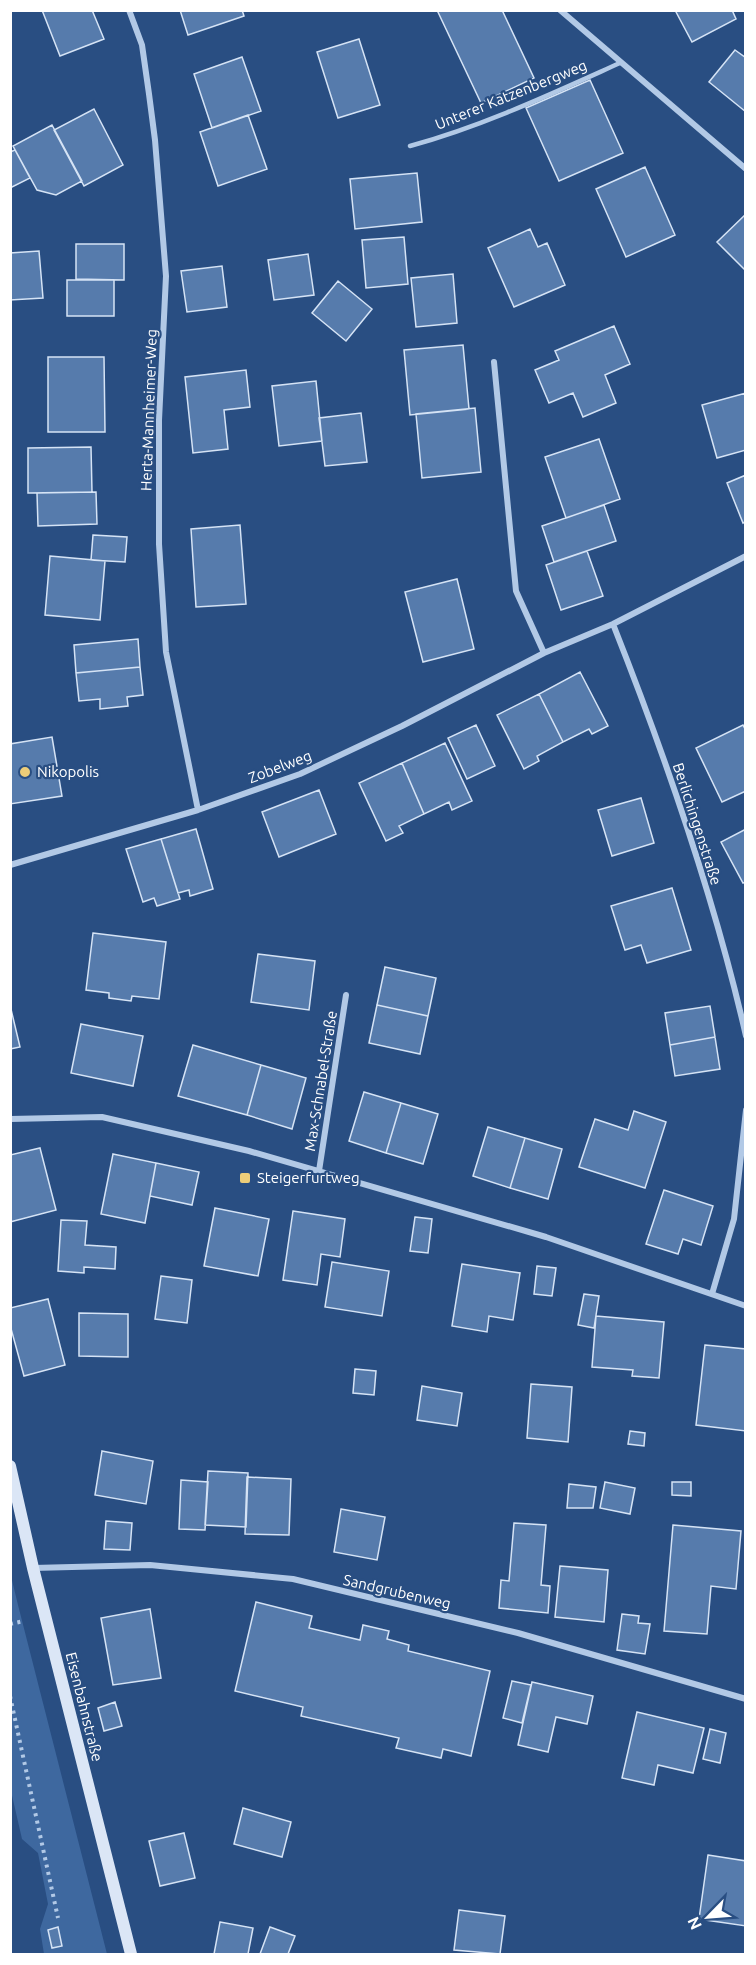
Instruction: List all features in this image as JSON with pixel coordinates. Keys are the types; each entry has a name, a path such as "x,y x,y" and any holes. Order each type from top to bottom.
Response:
{"street":[{"name":"Herta-Mannheimer-Weg","path":"129,10 142,45 151,106 166,276 159,420 159,544 166,652 198,810"},
{"name":"Unterer Katzenbergweg","path":"560,10 746,169"},
{"path":"494,362 516,591 543,653"},
{"name":"Zobelweg","path":"10,865 198,810 300,774 402,726 543,653 613,624 746,556"},
{"name":"Berlichingenstraße","path":"613,624 646,706 685,823 729,964 746,1036"},
{"name":"Max-Schnabel-Straße","path":"319,1171 346,995"},
{"path":"712,1293 734,1219 746,1110"},
{"path":"10,1119 102,1117 249,1151 546,1237 746,1306"},
{"name":"Eisenbahnstraße","path":"10,1466 33,1568 131,1954"},
{"name":"Sandgrubenweg","path":"33,1568 150,1565 293,1579 518,1633 746,1699"}],"lane":[{"name":"Unterer Katzenbergweg","path":"410,147 452,135 518,109 620,63"}],"path":[{"path":"10,1696 58,1918"}],"shaded area":[{"path":"10,1572 107,1954 44,1954 40,1929 48,1904 38,1853 22,1839 11,1791"}],"building":[{"path":"42,10 92,10 104,39 60,56"},
{"path":"180,10 242,10 244,16 188,35"},
{"path":"437,10 502,10 534,78 481,103"},
{"path":"675,10 732,10 736,19 692,42"},
{"path":"359,39 380,105 338,118 317,52"},
{"path":"735,50 746,58 746,112 709,82"},
{"path":"242,57 261,111 212,128 194,74"},
{"path":"590,80 623,153 559,181 526,108"},
{"path":"94,109 123,165 84,186 54,130"},
{"path":"248,115 267,169 218,186 200,132"},
{"path":"52,125 82,181 56,195 37,190 13,146"},
{"path":"15,150 30,178 10,188 10,152"},
{"path":"645,167 675,235 626,257 596,189"},
{"path":"417,173 422,222 355,229 350,179"},
{"path":"746,214 746,271 717,242"},
{"path":"530,229 538,247 547,243 565,285 514,307 488,248"},
{"path":"404,237 408,284 366,288 362,240"},
{"path":"76,244 124,244 124,280 76,279"},
{"path":"39,251 43,298 10,300 10,253"},
{"path":"308,254 314,295 274,300 268,260"},
{"path":"222,266 227,307 187,312 181,271"},
{"path":"453,274 457,323 416,327 411,278"},
{"path":"67,280 114,280 114,316 67,316"},
{"path":"338,281 372,309 346,341 312,313"},
{"path":"614,326 630,364 605,375 616,403 583,417 573,393 549,403 535,370 559,360 555,351"},
{"path":"463,345 469,409 410,415 404,350"},
{"path":"48,357 104,357 105,432 48,432"},
{"path":"246,370 250,407 224,410 228,449 193,453 185,377"},
{"path":"316,381 322,441 279,446 272,386"},
{"path":"746,393 746,450 717,458 702,405"},
{"path":"475,408 481,472 422,478 416,414"},
{"path":"361,413 367,462 325,466 319,418"},
{"path":"599,439 620,499 566,518 545,457"},
{"path":"91,447 92,492 28,493 28,448"},
{"path":"746,475 746,521 743,523 727,483"},
{"path":"96,492 97,524 38,526 37,493"},
{"path":"604,505 616,541 554,562 542,526"},
{"path":"240,525 246,604 196,607 191,529"},
{"path":"93,535 127,537 125,562 91,560"},
{"path":"587,551 603,596 561,610 546,565"},
{"path":"50,556 105,561 100,620 45,615"},
{"path":"457,579 474,649 423,662 405,592"},
{"path":"138,639 140,667 76,673 74,645"},
{"path":"140,667 143,695 127,697 128,706 100,709 100,699 79,701 76,673"},
{"path":"580,672 608,726 592,734 589,729 563,742 539,694"},
{"path":"539,694 563,742 537,756 539,761 524,769 497,715"},
{"path":"476,725 495,766 467,779 448,738"},
{"path":"743,725 746,731 746,791 722,802 696,748"},
{"path":"52,737 62,796 10,804 10,744"},
{"path":"445,743 472,801 452,810 449,802 424,814 402,763"},
{"path":"402,763 424,814 399,826 403,833 386,841 359,783"},
{"path":"319,790 336,834 279,857 262,812"},
{"path":"641,798 654,843 612,856 598,810"},
{"path":"196,829 213,889 190,896 189,890 178,893 161,839"},
{"path":"746,829 746,882 743,883 721,842"},
{"path":"161,839 180,899 157,906 154,898 143,902 126,849"},
{"path":"672,888 691,950 647,963 641,945 625,950 611,906"},
{"path":"93,933 166,942 159,999 132,996 131,1001 109,998 109,993 86,990"},
{"path":"258,954 315,961 309,1010 251,1002"},
{"path":"385,967 436,978 428,1016 377,1005"},
{"path":"10,1005 20,1047 10,1049"},
{"path":"377,1005 428,1016 420,1054 369,1043"},
{"path":"710,1006 715,1037 670,1045 665,1013"},
{"path":"81,1024 143,1036 133,1086 71,1073"},
{"path":"715,1037 720,1069 675,1076 670,1045"},
{"path":"193,1045 261,1065 247,1115 178,1096"},
{"path":"261,1065 306,1078 292,1129 247,1115"},
{"path":"364,1092 401,1103 386,1153 349,1141"},
{"path":"401,1103 438,1114 423,1164 386,1153"},
{"path":"634,1111 666,1122 645,1188 579,1167 595,1119 628,1130"},
{"path":"488,1127 525,1138 510,1188 473,1176"},
{"path":"525,1138 562,1149 548,1199 510,1188"},
{"path":"40,1148 56,1210 10,1222 10,1155"},
{"path":"113,1154 156,1163 145,1223 101,1214"},
{"path":"156,1163 199,1172 192,1205 150,1196"},
{"path":"664,1190 713,1206 701,1245 683,1239 678,1254 646,1244"},
{"path":"215,1208 269,1219 258,1276 204,1266"},
{"path":"293,1211 345,1219 340,1257 321,1254 317,1285 283,1280"},
{"path":"415,1217 432,1219 428,1253 410,1251"},
{"path":"61,1220 87,1221 85,1245 116,1247 115,1269 84,1267 84,1273 58,1271"},
{"path":"332,1262 389,1271 382,1316 325,1307"},
{"path":"462,1264 520,1273 513,1320 489,1316 487,1332 452,1326"},
{"path":"537,1266 556,1268 552,1296 534,1294"},
{"path":"161,1276 192,1280 187,1323 155,1319"},
{"path":"584,1294 599,1296 594,1328 578,1325"},
{"path":"48,1299 65,1365 24,1376 10,1325 10,1308"},
{"path":"79,1313 128,1314 128,1357 79,1356"},
{"path":"596,1316 664,1322 659,1378 632,1376 633,1370 592,1367"},
{"path":"705,1345 746,1349 746,1431 696,1425"},
{"path":"355,1369 376,1371 374,1395 353,1393"},
{"path":"531,1384 572,1387 568,1442 527,1438"},
{"path":"422,1386 462,1393 457,1426 417,1420"},
{"path":"630,1431 645,1433 644,1446 628,1444"},
{"path":"102,1451 153,1461 146,1504 95,1495"},
{"path":"208,1471 248,1473 246,1527 205,1525"},
{"path":"247,1477 291,1479 289,1535 245,1534"},
{"path":"181,1480 208,1482 205,1530 179,1529"},
{"path":"605,1482 635,1488 630,1514 600,1508"},
{"path":"672,1482 691,1482 691,1496 672,1495"},
{"path":"569,1484 596,1487 593,1508 567,1508"},
{"path":"341,1509 385,1517 377,1560 334,1552"},
{"path":"106,1521 132,1523 130,1550 104,1549"},
{"path":"514,1523 546,1525 541,1585 550,1586 548,1613 499,1608 501,1580 509,1581"},
{"path":"673,1525 741,1531 736,1589 711,1586 707,1634 664,1631"},
{"path":"560,1566 608,1570 604,1622 555,1617"},
{"path":"256,1602 312,1616 309,1628 360,1640 363,1625 389,1631 387,1639 409,1645 408,1651 490,1671 471,1756 443,1749 441,1758 396,1748 399,1738 301,1716 303,1707 235,1691"},
{"path":"150,1609 161,1678 113,1685 101,1618"},
{"path":"622,1614 639,1616 638,1623 650,1624 645,1654 617,1650"},
{"path":"512,1681 531,1685 522,1723 503,1718"},
{"path":"532,1682 593,1696 587,1724 556,1717 548,1752 518,1745"},
{"path":"115,1702 122,1726 104,1731 98,1708"},
{"path":"637,1712 704,1728 693,1773 658,1765 654,1785 622,1778"},
{"path":"710,1729 726,1733 720,1763 703,1759"},
{"path":"243,1808 291,1822 282,1857 234,1844"},
{"path":"184,1833 195,1878 160,1886 149,1841"},
{"path":"708,1855 746,1861 746,1926 699,1919"},
{"path":"459,1910 505,1916 500,1954 454,1950"},
{"path":"220,1922 253,1928 248,1954 214,1954"},
{"path":"58,1927 62,1946 52,1948 48,1930"},
{"path":"270,1927 295,1936 288,1954 260,1954"}],"place":[{"name":"Nikopolis","path":"25,772"},
{"name":"Steigerfurtweg","path":"245,1178"}]}
